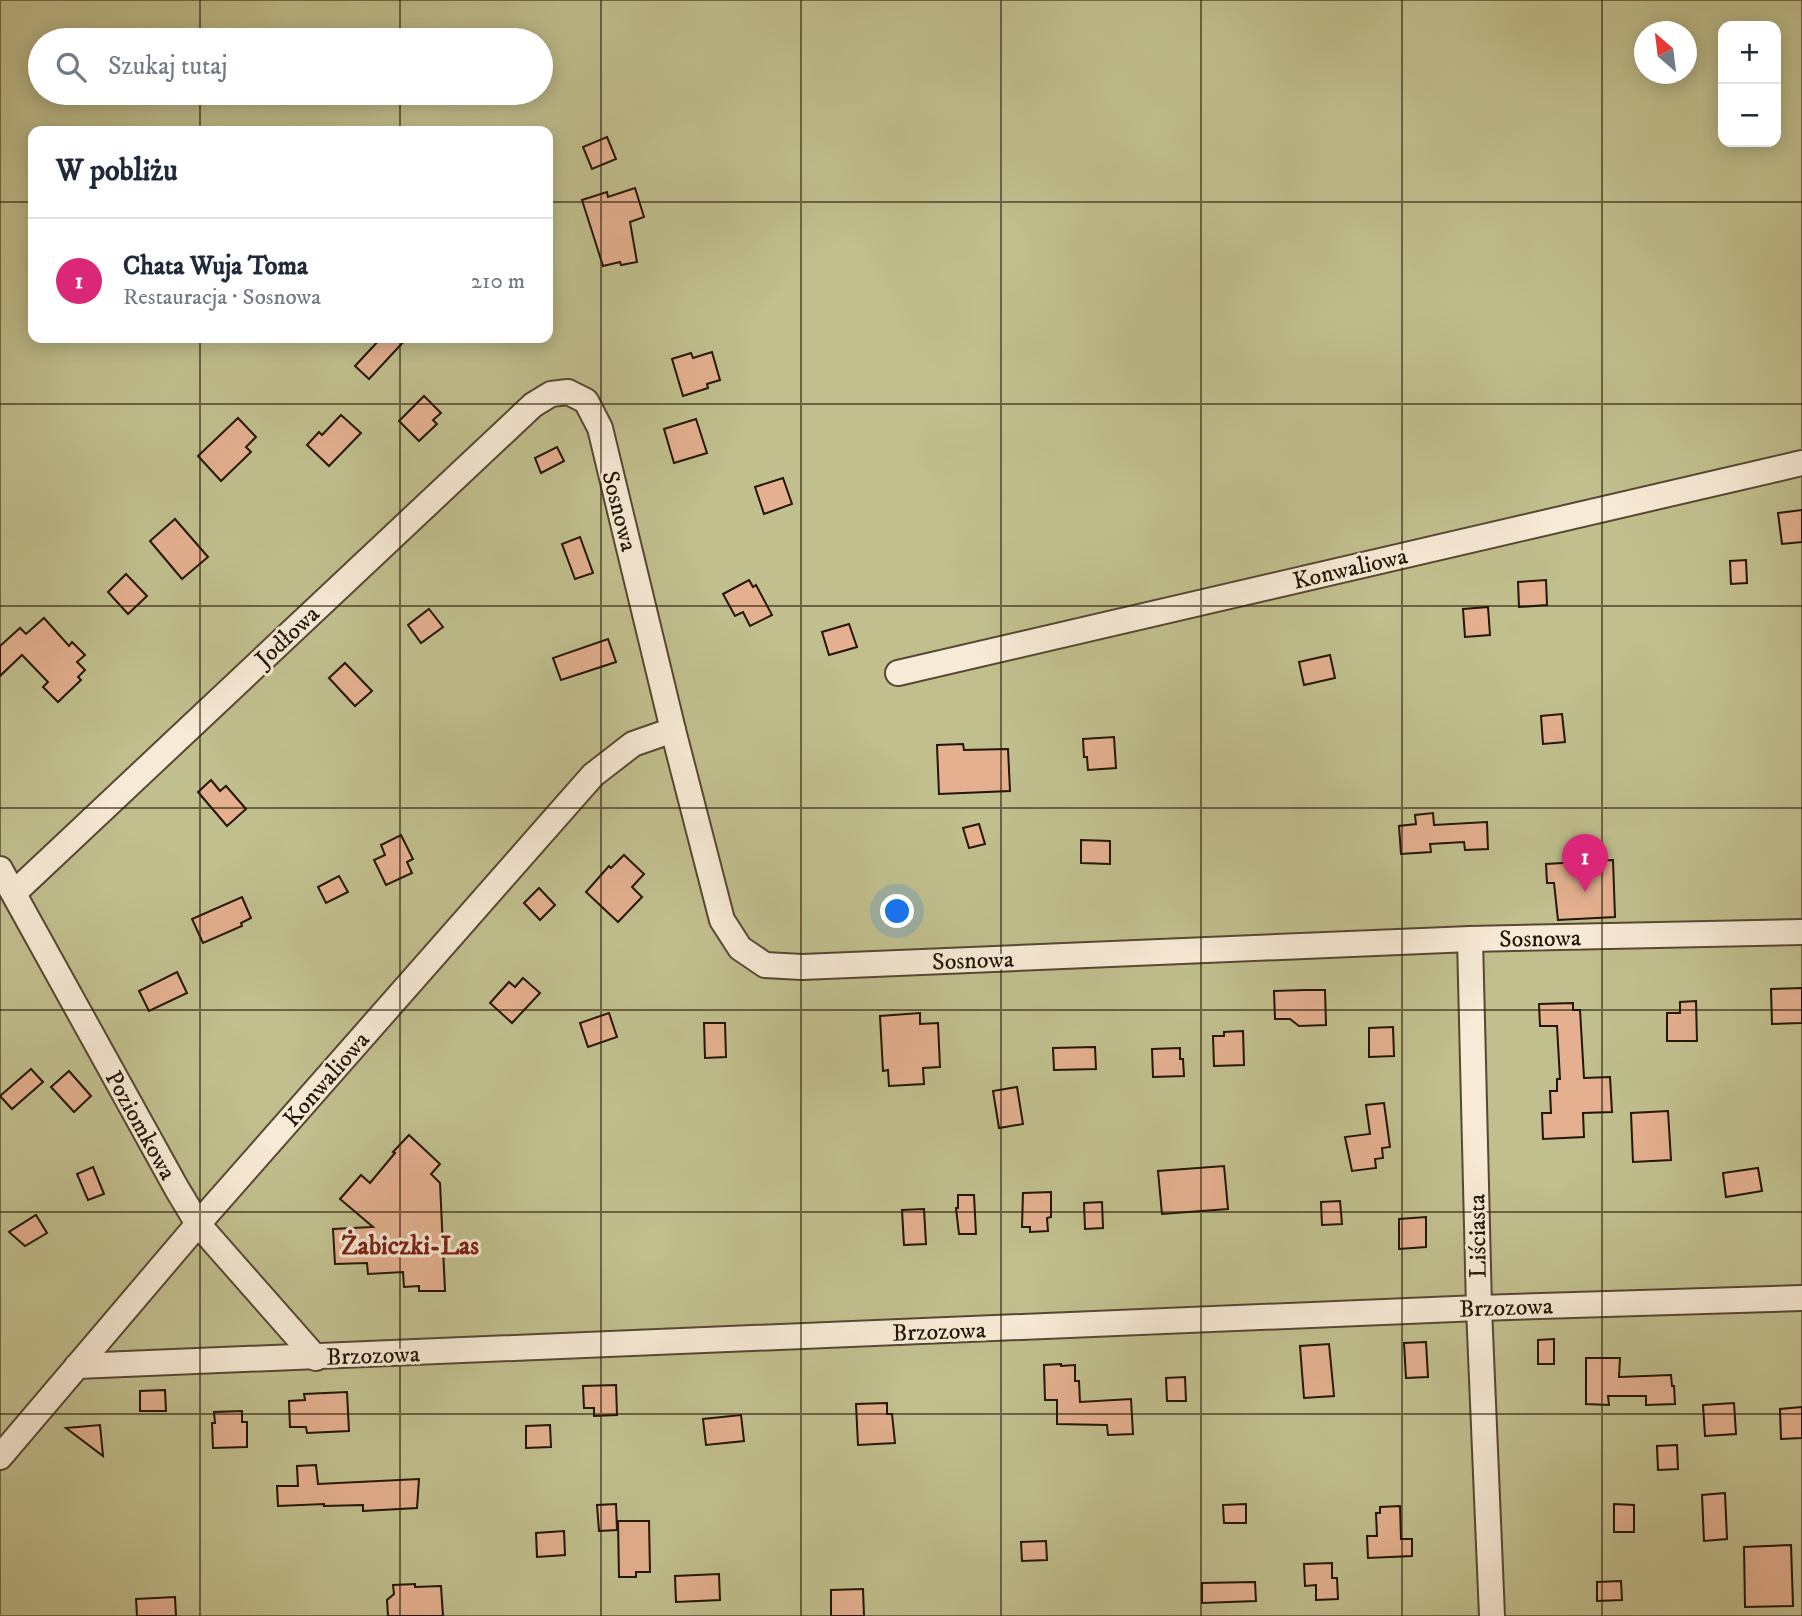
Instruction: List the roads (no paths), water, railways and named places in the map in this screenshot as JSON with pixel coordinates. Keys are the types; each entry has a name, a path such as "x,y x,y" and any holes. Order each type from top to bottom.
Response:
{"street":[{"name":"Sosnowa","path":"568,391 586,401 600,428 722,920 740,948 765,965 802,967 1470,939 1802,932"},
{"name":"Jodłowa","path":"13,893 533,405 551,394 568,391"},
{"name":"Konwaliowa","path":"898,673 1802,463"},
{"name":"Konwaliowa","path":"0,1457 198,1224 593,775 633,744 673,730"},
{"name":"Poziomkowa","path":"0,869 198,1224 316,1357"},
{"name":"Liściasta","path":"1470,939 1479,1308 1492,1616"},
{"name":"Brzozowa","path":"77,1366 1479,1308 1802,1298"}],"place":[{"name":"Chata Wuja Toma","path":"1585,892"}],"district":[{"name":"Żabiczki-Las","path":"410,1245"}]}
